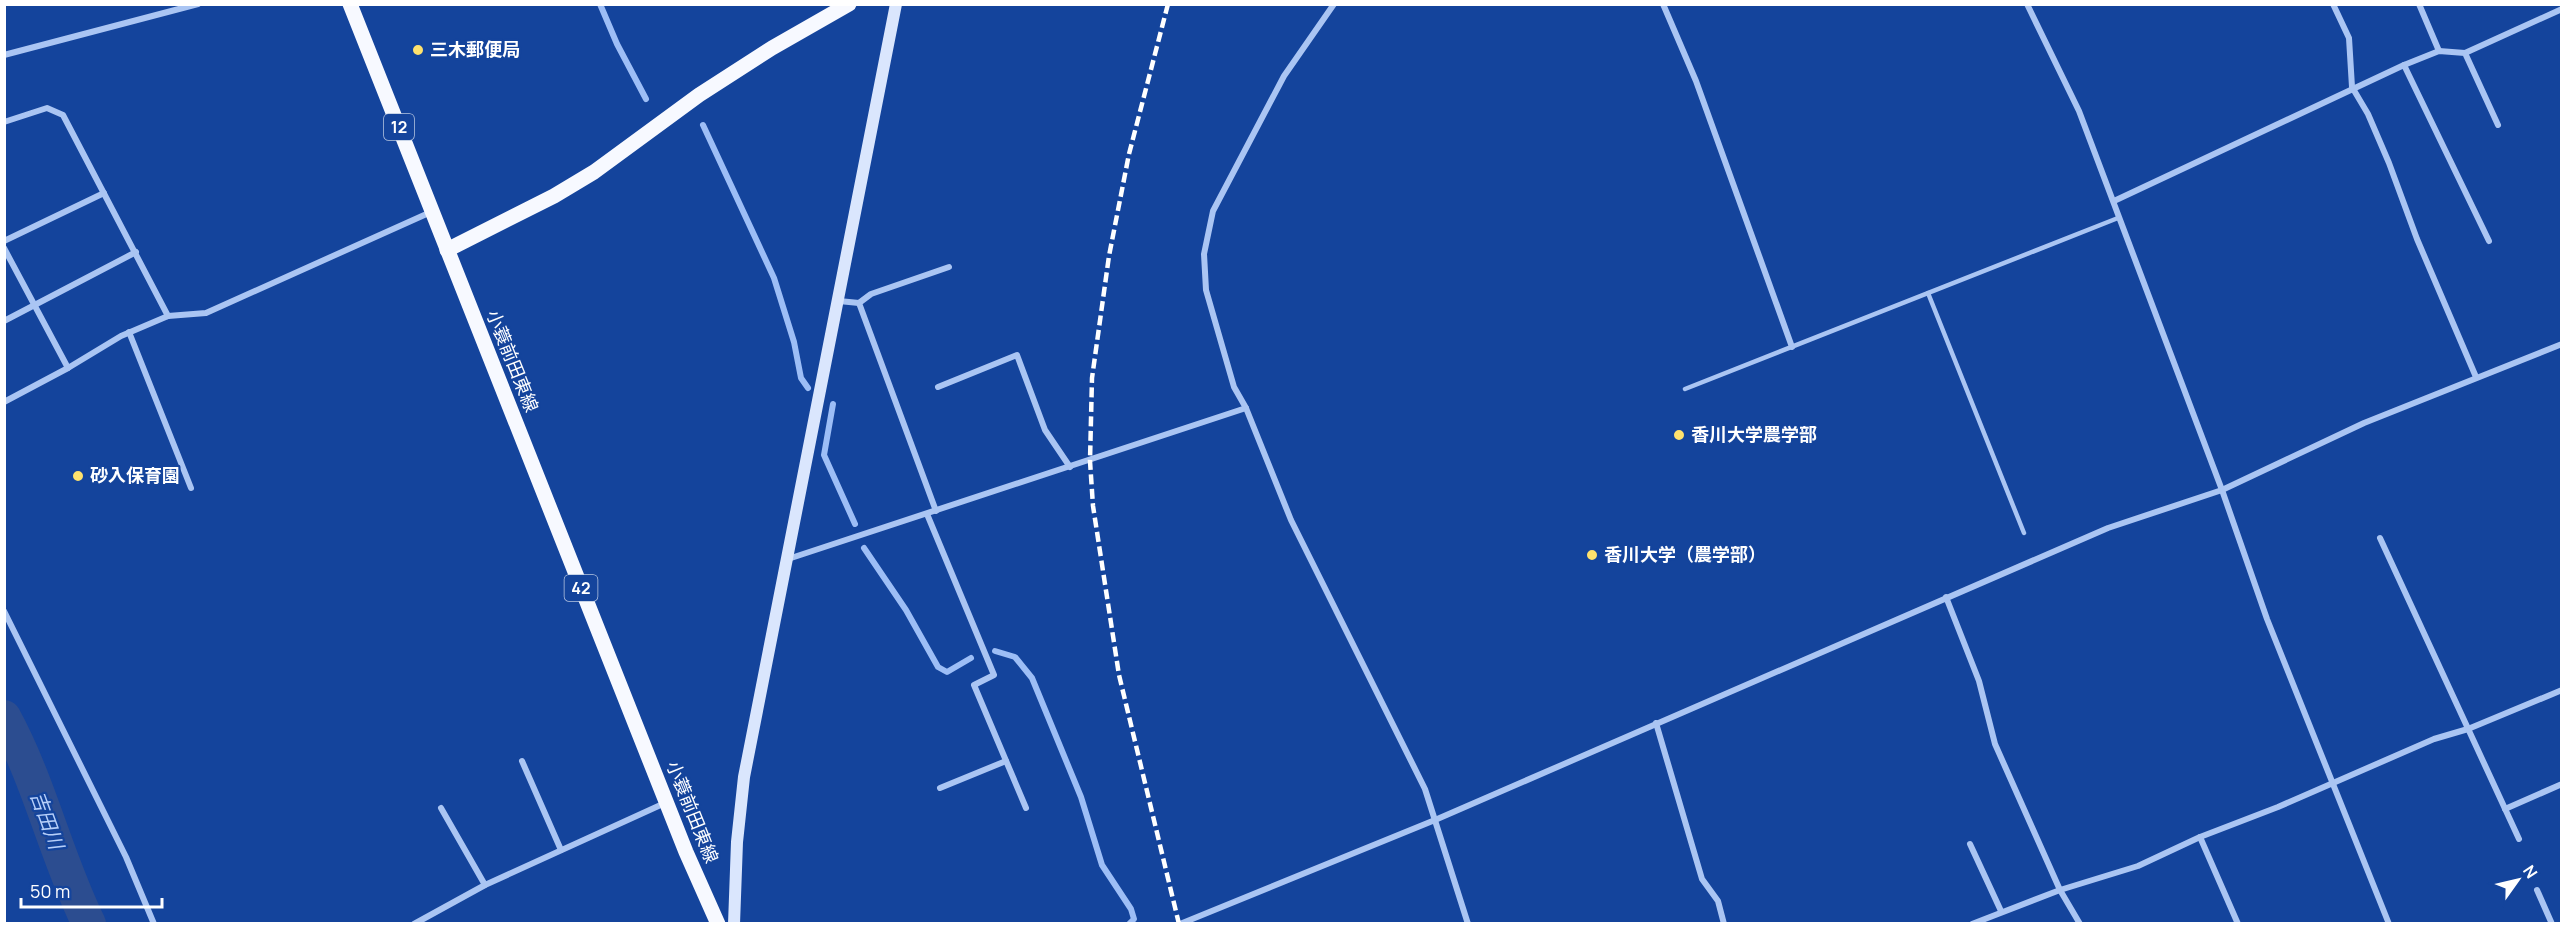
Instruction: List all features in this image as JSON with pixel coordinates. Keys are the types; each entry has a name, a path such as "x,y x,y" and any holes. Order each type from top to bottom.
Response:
{"main road":[{"name":"12","path":"350,4 447,250"},
{"path":"447,250 554,196 594,172 699,94 772,48 849,4"},
{"name":"小蓑前田東線","path":"447,250 666,802 718,924"}],"street":[{"path":"4,55 198,4"},
{"path":"734,924 737,842 744,777 896,4"},
{"path":"1334,4 1284,76 1213,211 1204,254 1206,290 1234,387 1246,408 1291,520 1425,789 1468,924"},
{"path":"1663,4 1696,81 1792,347"},
{"path":"2026,4 2079,111 2222,490 2267,619 2389,924"},
{"path":"2333,4 2349,38 2352,87 2368,114 2389,163 2417,239 2476,377"},
{"path":"2419,4 2439,51"},
{"path":"2114,201 2352,87 2439,51 2465,52 2562,9"},
{"path":"2465,52 2498,125"},
{"path":"2404,65 2489,241"},
{"path":"4,123 47,108 63,115 168,316"},
{"path":"4,241 104,193"},
{"path":"4,402 69,368 129,332 168,316 206,313 432,211"},
{"path":"4,248 69,368"},
{"path":"4,321 136,252"},
{"path":"839,301 859,303 872,294 949,267"},
{"path":"859,303 936,511"},
{"path":"129,332 191,488"},
{"path":"1180,924 1435,820 2108,528 2222,490 2364,423 2562,344"},
{"path":"938,387 1017,355 1045,430 1070,467"},
{"path":"788,559 1246,408"},
{"path":"927,514 994,675 974,685 1026,808"},
{"path":"2380,538 2519,839"},
{"path":"1946,597 1979,681 1995,744 2060,890 2080,924"},
{"path":"4,611 126,857 154,924"},
{"path":"1972,924 2060,890 2138,866 2200,837 2278,807 2434,739 2468,729 2562,690"},
{"path":"1656,723 1702,879 1718,901 1724,924"},
{"path":"522,761 561,850"},
{"path":"940,788 1006,761"},
{"path":"2505,809 2562,784"},
{"path":"414,924 485,885 666,802"},
{"path":"441,808 485,885"},
{"path":"2200,837 2238,924"},
{"path":"1970,844 2001,911"},
{"path":"2536,890 2552,924"}],"lane":[{"path":"1685,389 2118,218"},
{"path":"1928,294 2024,533"}],"waterway":[{"path":"600,4 617,44 646,99"},
{"path":"703,125 774,278 794,342 801,378 808,388"},
{"path":"833,404 824,455 855,524"},
{"path":"864,548 906,610 938,667 947,672 971,658"},
{"path":"995,651 1015,657 1032,678 1081,797 1102,865 1131,909 1134,919 1129,924"},
{"name":"吉田川","path":"4,717 28,768 77,899 89,924"}],"railway":[{"path":"1168,4 1129,154 1109,256 1092,378 1090,461 1093,506 1119,675 1179,924"}],"place":[{"name":"三木郵便局","path":"418,50"},
{"name":"香川大学農学部","path":"1679,435"},
{"name":"砂入保育園","path":"78,476"},
{"name":"香川大学（農学部）","path":"1592,555"}]}
